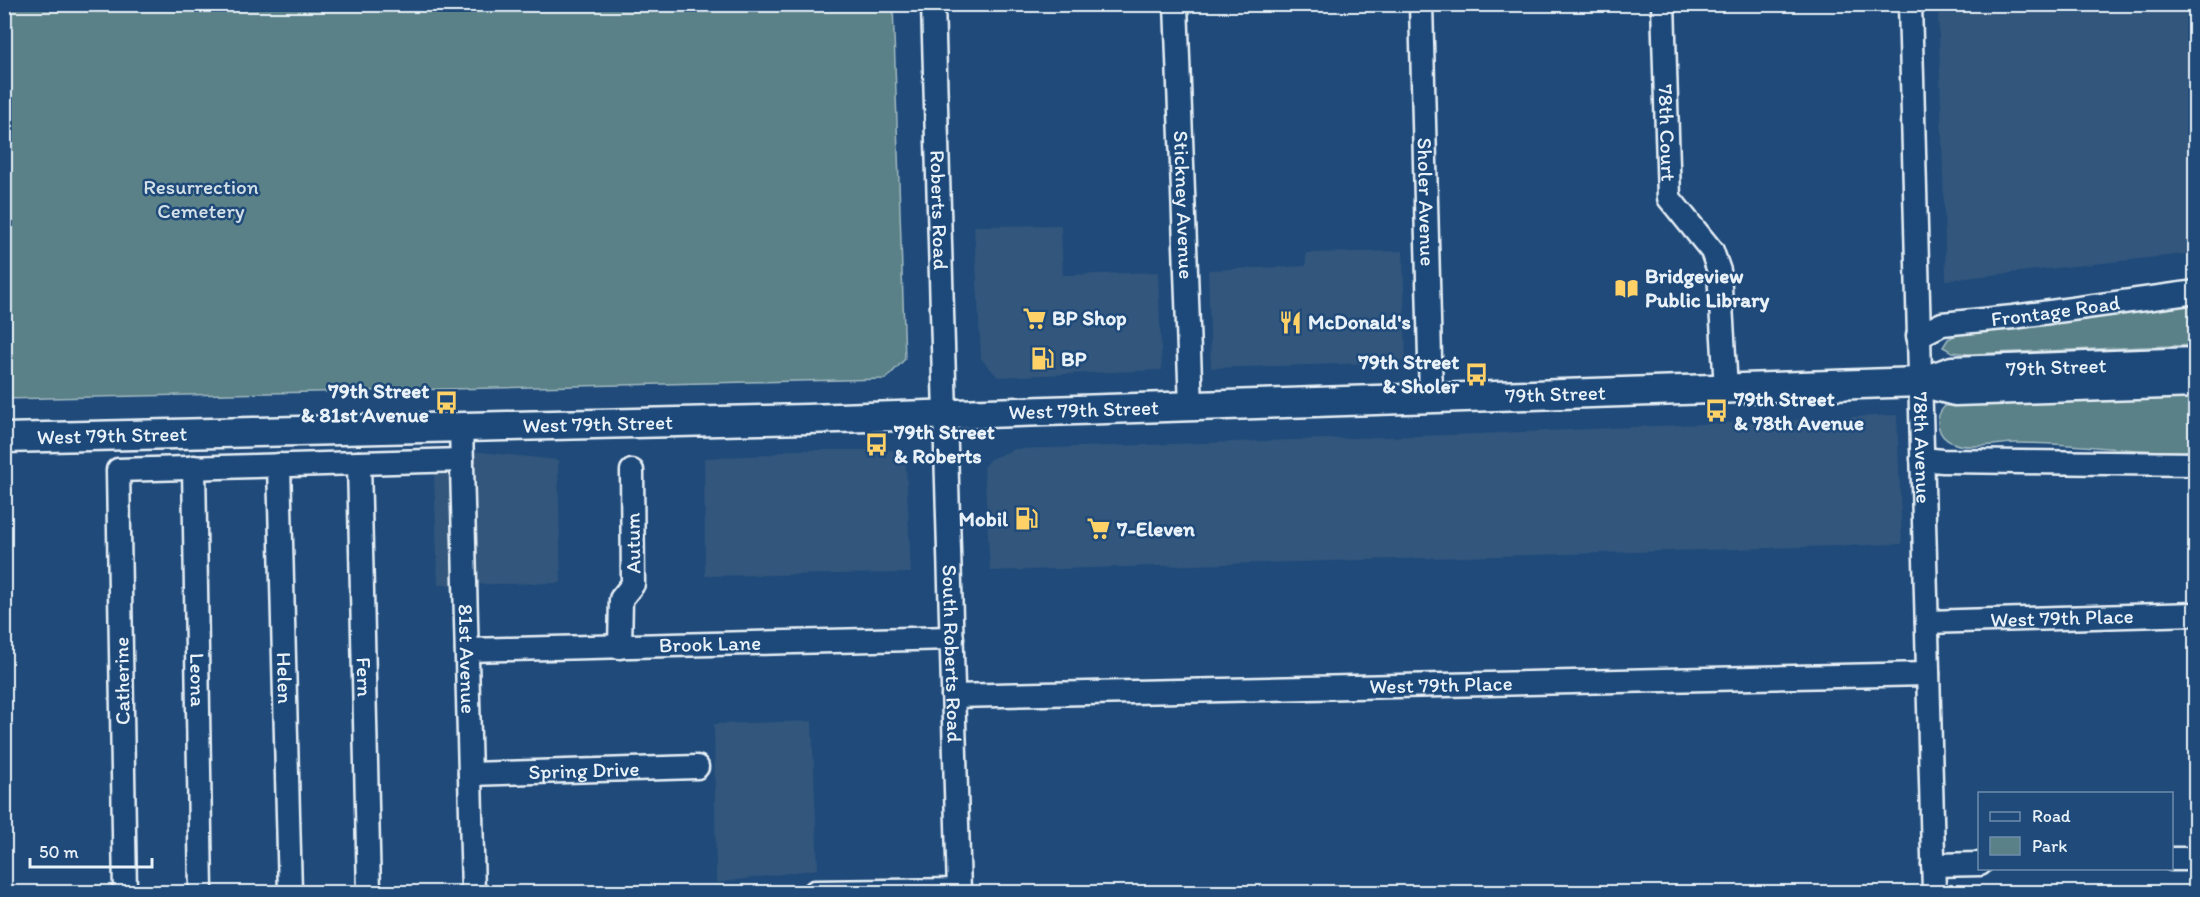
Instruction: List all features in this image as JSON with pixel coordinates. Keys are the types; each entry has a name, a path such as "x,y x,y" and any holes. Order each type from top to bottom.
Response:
{"main road":[{"name":"79th Street","path":"1920,382 1952,371 2196,362"},
{"name":"79th Street","path":"1191,406 1920,382 1955,391 2196,383"},
{"name":"West 79th Street","path":"4,438 945,415 1191,406"}],"street":[{"name":"Roberts Road","path":"933,4 945,415"},
{"name":"Stickney Avenue","path":"1176,4 1191,406"},
{"name":"Sholer Avenue","path":"1421,4 1431,398"},
{"name":"78th Court","path":"1663,4 1669,198 1712,251 1719,271 1725,389"},
{"name":"78th Avenue","path":"1910,4 1934,892"},
{"name":"Frontage Road","path":"1918,336 1942,324 2013,317 2196,292"},
{"name":"South Roberts Road","path":"945,415 959,891"},
{"name":"81st Avenue","path":"461,427 472,892"},
{"path":"1922,459 2196,464"},
{"path":"194,467 462,460"},
{"name":"Fern","path":"359,463 369,892"},
{"name":"Helen","path":"279,465 290,892"},
{"name":"Catherine","path":"125,892 118,470 194,467"},
{"name":"Leona","path":"194,467 201,892"},
{"name":"Autum","path":"620,647 621,599 633,584 632,471"},
{"name":"West 79th Place","path":"1927,622 2196,614"},
{"name":"Brook Lane","path":"467,650 952,638"},
{"name":"West 79th Place","path":"953,696 1928,674"},
{"name":"Spring Drive","path":"470,774 697,767"},
{"path":"2173,859 2196,859"},
{"path":"1934,865 1978,864"},
{"path":"815,892 959,891"}],"shaded area":[{"path":"1938,5 2195,5 2195,253 1946,280"},
{"path":"1061,225 1063,275 1158,272 1162,370 998,377 981,359 974,226"},
{"path":"1403,251 1406,362 1211,368 1208,270 1306,266 1306,253"},
{"path":"1897,415 1902,544 990,571 984,466 990,459 1015,449 1476,434"},
{"path":"433,447 558,460 561,583 438,585"},
{"path":"788,450 895,450 906,464 911,573 705,576 704,458 768,455"},
{"path":"812,721 818,869 716,883 714,724"}],"green space":[{"name":"Resurrection Cemetery","path":"4,5 893,5 905,359 886,379 5,399"},
{"path":"2195,300 2195,345 1968,354 1952,352 1943,347 1948,339 1966,330"},
{"path":"2195,397 2195,451 2151,451 2039,443 1967,446 1948,440 1938,427 1939,416 1945,406"}],"place":[{"name":"Bridgeview Public Library","path":"1627,288"},
{"name":"BP Shop","path":"1034,318"},
{"name":"McDonald's","path":"1290,322"},
{"name":"BP","path":"1043,359"},
{"name":"79th Street & Sholer","path":"1477,374"},
{"name":"79th Street & 81st Avenue","path":"447,403"},
{"name":"79th Street & 78th Avenue","path":"1716,411"},
{"name":"79th Street & Roberts","path":"876,444"},
{"name":"Mobil","path":"1026,519"},
{"name":"7-Eleven","path":"1099,529"}]}
